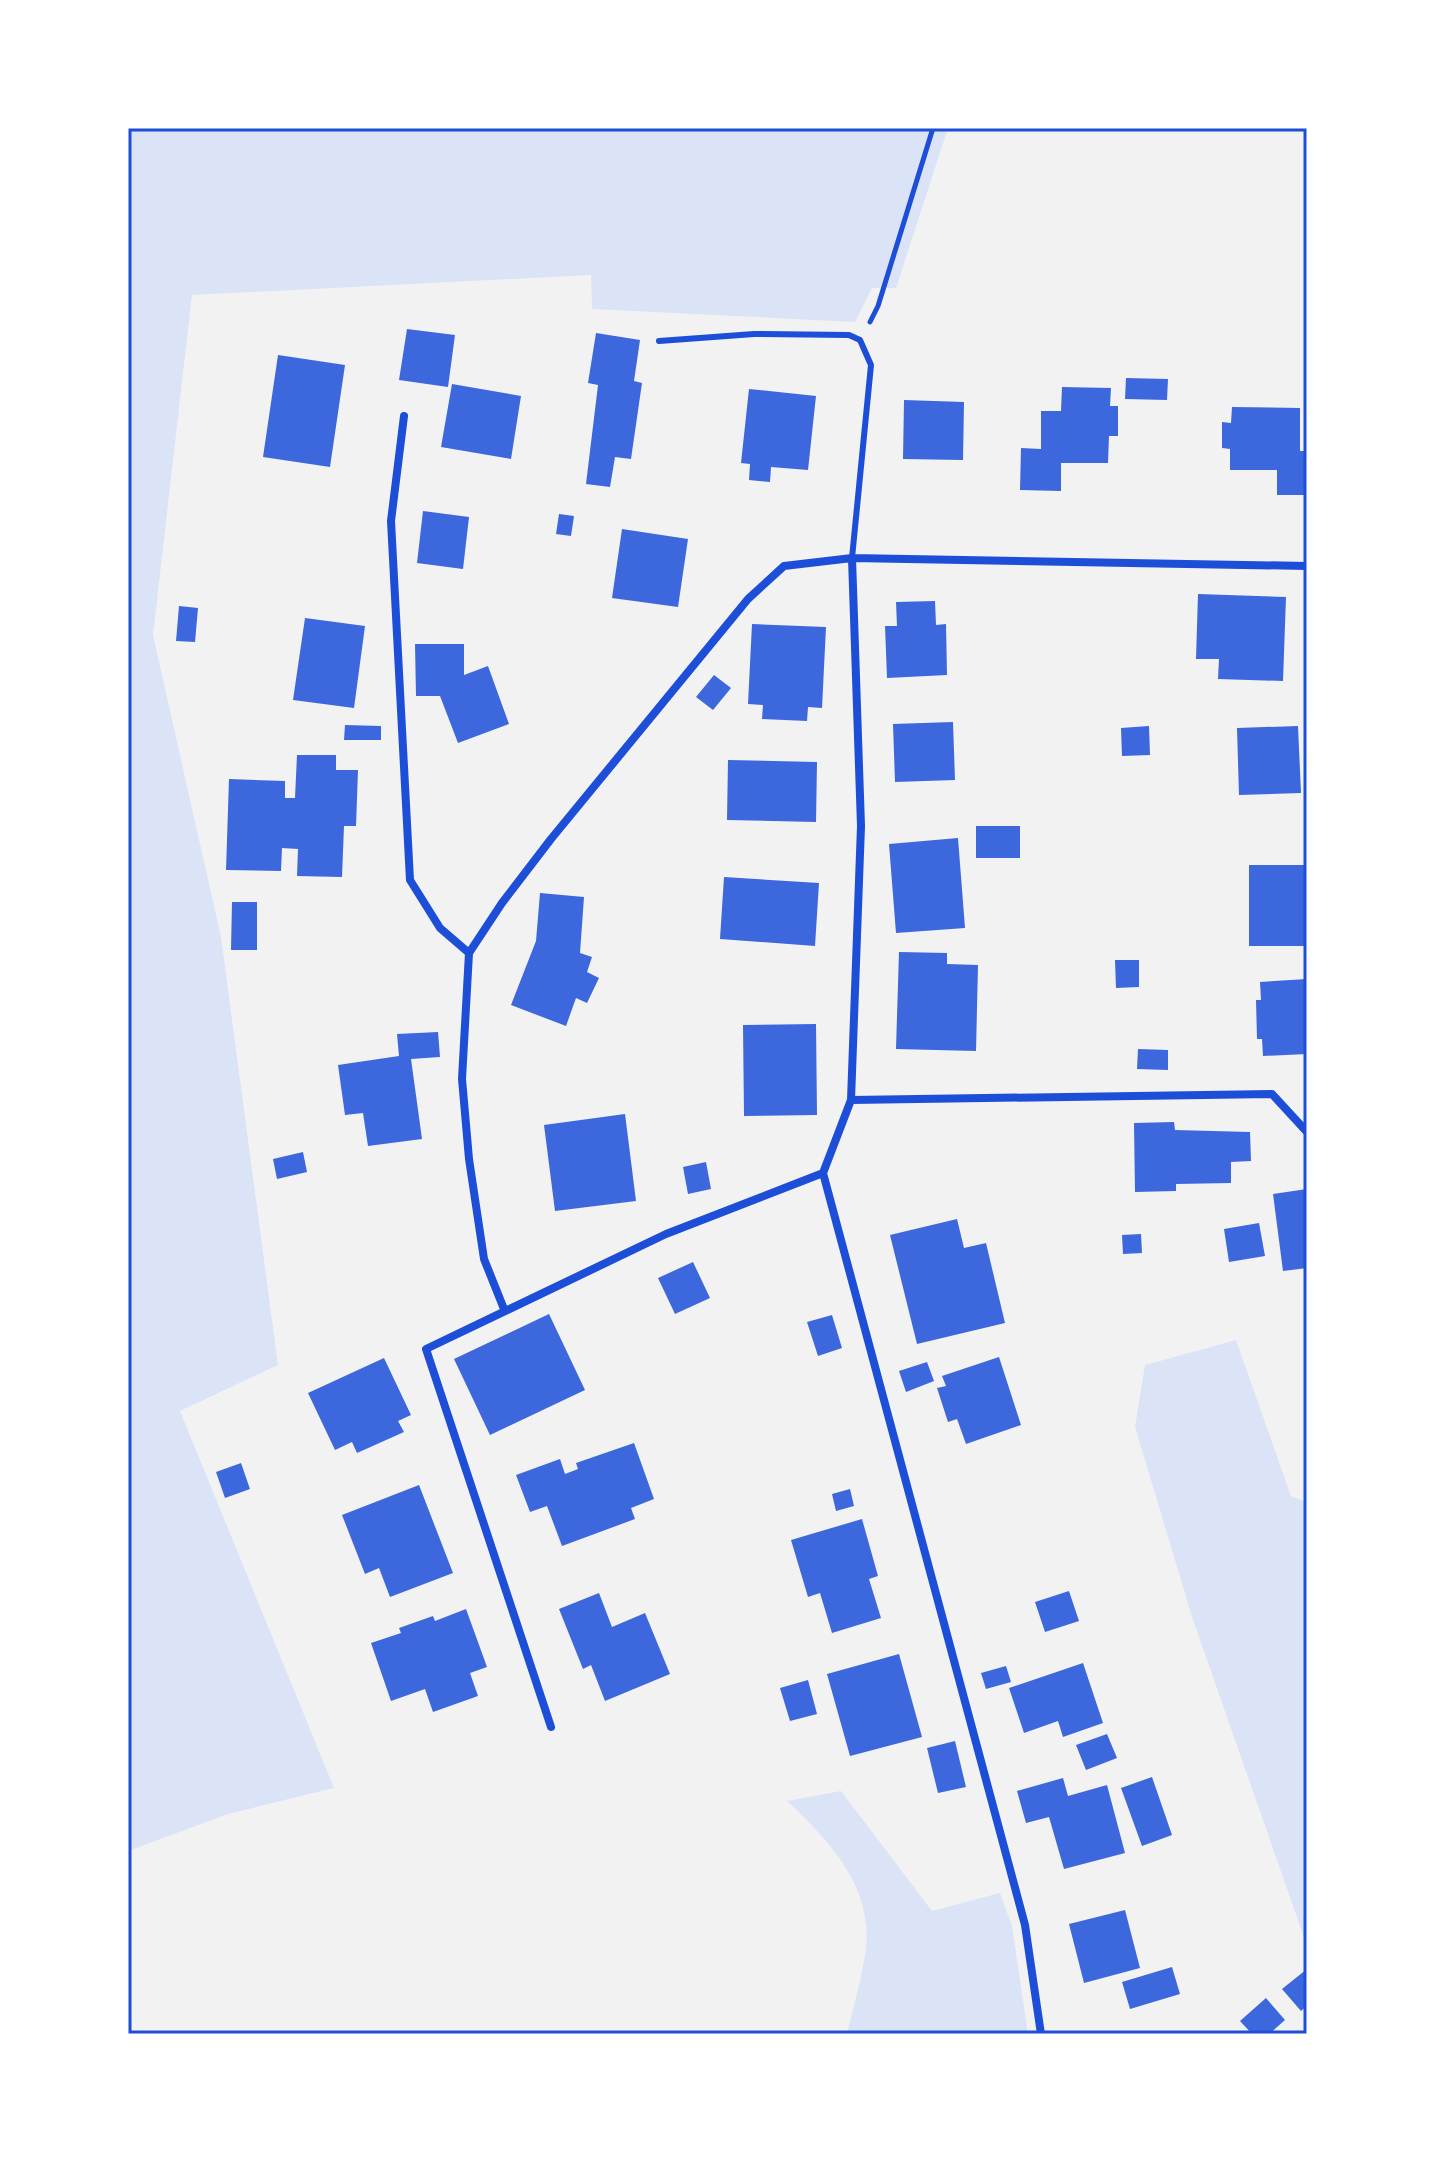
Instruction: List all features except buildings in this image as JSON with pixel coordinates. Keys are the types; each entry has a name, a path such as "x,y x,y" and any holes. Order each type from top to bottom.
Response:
{"street":[{"path":"404,416 391,521 410,880 440,928 469,953"},
{"path":"504,1309 484,1259 469,1159 462,1079 469,953 502,903 551,839 706,647 775,571 795,562 852,558 1307,566"},
{"path":"852,558 861,826 851,1100 823,1173 1025,1925 1041,2034"},
{"path":"851,1100 1272,1094 1307,1132"},
{"path":"551,1727 426,1349 666,1234 823,1173"}],"lane":[{"path":"659,341 754,334 849,335 860,340 871,365 852,558"}],"path":[{"path":"860,340 878,306 933,128"}],"shaded area":[{"path":"128,128 948,128 896,288 872,288 855,322 592,309 591,275 192,295 153,635 221,937 278,1365 180,1411 334,1788 228,1814 128,1851"},
{"path":"1236,1340 1291,1496 1307,1502 1307,1946 1192,1617 1135,1427 1145,1365"},
{"path":"841,1791 932,1911 1000,1893 1012,1926 1028,2034 847,2034 865,1955 867,1931 864,1909 856,1888 833,1850 787,1801"}]}
